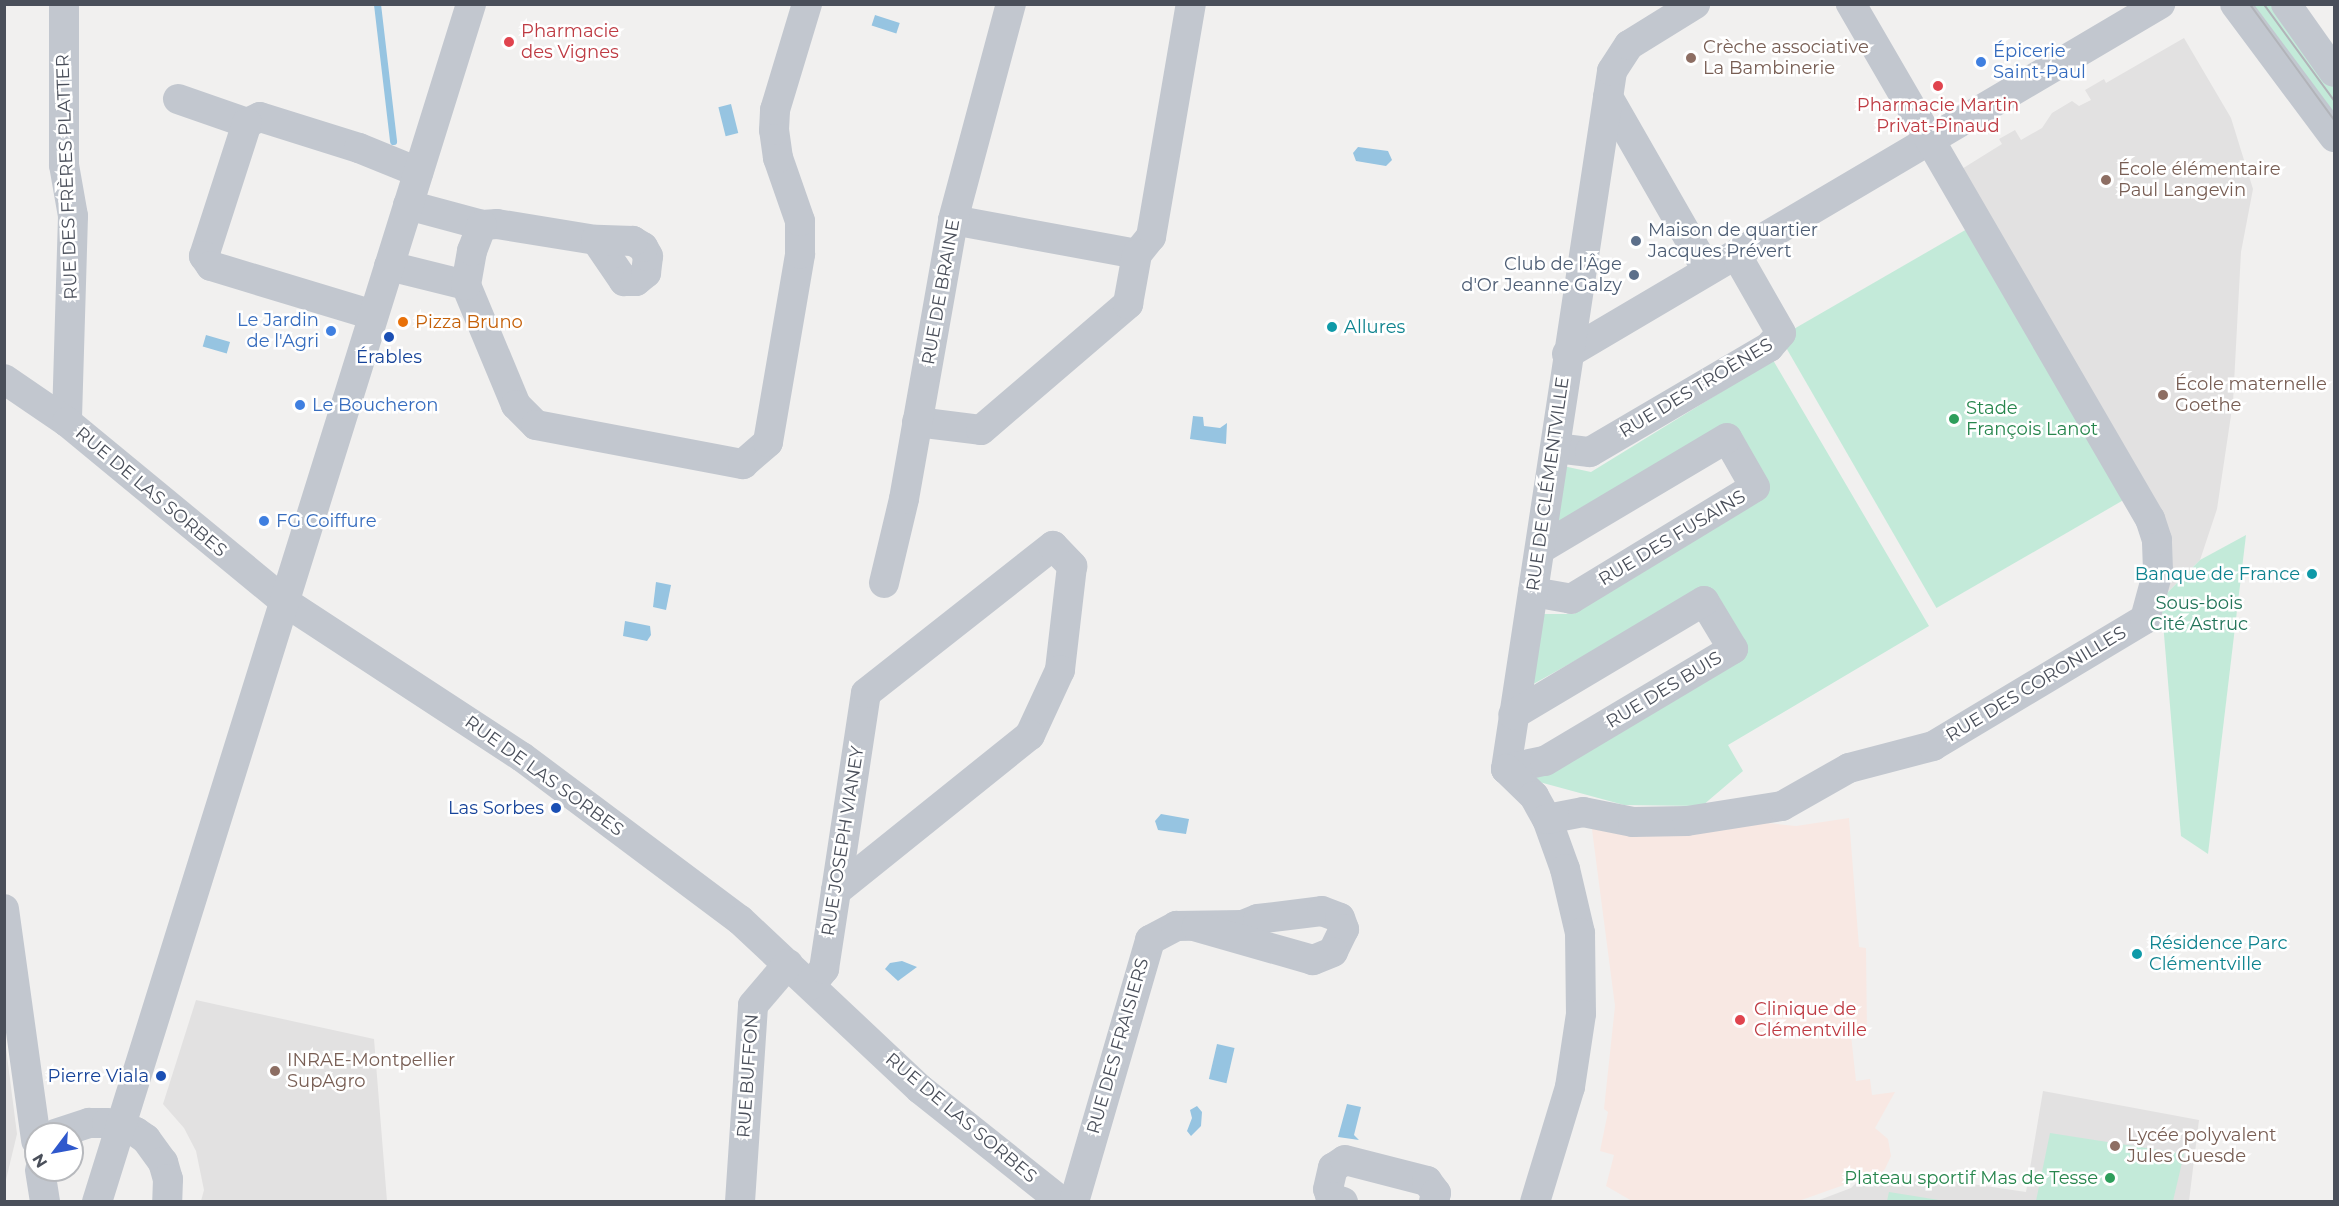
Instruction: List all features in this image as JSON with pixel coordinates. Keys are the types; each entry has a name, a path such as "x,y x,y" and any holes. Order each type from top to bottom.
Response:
{"street":[{"name":"RUE DES FRÈRES PLATTER","path":"64,4 64,165 73,216 67,422"},
{"path":"97,1202 471,4"},
{"path":"482,225 472,251 466,285 516,405 536,425 743,464 768,442 800,254 800,221 778,158 775,110 807,4"},
{"name":"RUE DE BRAINE","path":"884,583 917,422 953,220 1011,4"},
{"path":"917,422 981,430 1128,304 1137,254 1151,237 1191,4"},
{"path":"1567,354 1612,71 1629,45 1695,4"},
{"name":"RUE DES CORONILLES","path":"1547,819 1583,812 1633,822 1687,821 1782,806 1849,768 1933,746 2145,619 2158,571 2157,540 2136,494 1851,4"},
{"name":"RUE DE CLÉMENTVILLE","path":"1506,769 1556,448 1567,354 1707,270 1931,142 2160,4"},
{"path":"2235,4 2334,137"},
{"path":"2286,4 2334,72"},
{"path":"1608,97 1707,270"},
{"path":"178,99 247,123 260,117 359,148 418,172"},
{"path":"247,123 204,256 211,266 373,315"},
{"path":"408,205 482,225 497,224 596,240"},
{"path":"953,220 1137,254"},
{"name":"RUE DES TROÈNES","path":"1556,448 1590,452 1769,347 1781,333 1736,254"},
{"path":"389,266 466,285"},
{"name":"RUE DE LAS SORBES","path":"4,379 67,422 285,602 522,757 740,920 920,1089 1062,1202"},
{"name":"RUE DES FUSAINS","path":"1533,592 1571,599 1755,487 1727,438 1540,549"},
{"name":"RUE JOSEPH VIANEY","path":"811,985 824,969 866,693 1053,546 1072,566 1060,670 1030,735 836,891"},
{"name":"RUE DES BUIS","path":"1506,769 1545,761 1733,649 1704,601 1513,715"},
{"path":"1506,769 1534,796 1547,819 1565,869 1580,933 1581,1014 1570,1087 1535,1202"},
{"path":"4,909 34,1122"},
{"name":"RUE DES FRAISIERS","path":"1074,1202 1147,945 1167,929 1197,927"},
{"name":"RUE BUFFON","path":"740,1202 753,1005 788,964"},
{"path":"84,1125 89,1123 121,1126 146,1139 158,1154 168,1179 167,1202"},
{"path":"1343,1202 1331,1198 1328,1189 1333,1168 1345,1160 1427,1181 1436,1192 1434,1202"},
{"path":"42,1182 45,1202"}],"shaded area":[{"path":"2184,38 2231,118 2253,189 2241,252 2233,402 2217,509 2200,560 2161,599 2172,549 2163,527 1957,172 2002,144 1999,139 2015,130 2021,140 2042,128 2052,113 2072,101 2079,106 2091,100 2085,90 2104,79 2106,83"},
{"name":"Clinique de Clémentville","path":"1849,818 1859,947 1866,948 1867,1034 1851,1035 1856,1081 1870,1079 1872,1095 1895,1092 1875,1128 1888,1139 1891,1156 1885,1169 1874,1180 1855,1181 1796,1202 1632,1201 1606,1186 1614,1155 1600,1151 1608,1112 1604,1109 1615,1006 1591,822 1748,821 1796,826"},
{"name":"INRAE-Montpellier SupAgro","path":"196,1000 374,1039 387,1201 201,1201 204,1190 196,1151 184,1128 163,1104"},
{"path":"4,1040 17,1134 5,1184"},
{"name":"Lycée polyvalent Jules Guesde","path":"2043,1091 2199,1120 2189,1201 1814,1202 1851,1188 1856,1183 1879,1182 1891,1172 2026,1192"}],"green space":[{"path":"2243,5 2272,5 2334,87 2334,127"},
{"name":"Stade François Lanot","path":"1967,229 2124,500 1936,608 1780,337"},
{"path":"1773,360 1929,626 1728,745 1743,771 1702,806 1624,805 1532,780 1735,657 1706,588 1528,687 1543,614 1574,614 1764,493 1723,428 1558,524 1563,466 1591,472"},
{"name":"Sous-bois Cité Astruc","path":"2246,535 2208,854 2181,836 2161,599 2200,560"},
{"name":"Plateau sportif Mas de Tesse","path":"2050,1133 2184,1154 2173,1201 2036,1201"},
{"path":"1889,1192 1945,1201 1887,1201"}],"water":[{"path":"875,15 900,23 896,33 872,25"},
{"path":"731,104 738,133 726,136 718,107"},
{"path":"1358,147 1388,151 1392,160 1386,166 1356,161 1353,153"},
{"path":"206,335 230,342 227,353 203,347"},
{"path":"1193,416 1203,417 1204,426 1220,428 1227,423 1226,444 1190,439"},
{"path":"656,582 671,585 666,610 653,607"},
{"path":"625,621 650,626 651,635 647,641 623,636"},
{"path":"1161,814 1189,819 1186,834 1158,830 1155,821"},
{"path":"902,961 917,967 898,981 885,969 890,963"},
{"path":"1217,1044 1235,1048 1226,1083 1209,1079"},
{"path":"1347,1104 1361,1107 1354,1135 1359,1140 1338,1137"},
{"path":"1197,1106 1202,1112 1201,1126 1191,1136 1187,1131 1192,1118 1190,1110"}],"waterway":[{"path":"377,4 393,141"}],"tram line":[{"path":"2250,4 2334,119"},
{"path":"2264,4 2334,100"}],"place":[{"name":"Pharmacie des Vignes","path":"509,42"},
{"name":"Crèche associative La Bambinerie","path":"1691,58"},
{"name":"Épicerie Saint-Paul","path":"1981,62"},
{"name":"Pharmacie Martin Privat-Pinaud","path":"1938,86"},
{"name":"École élémentaire Paul Langevin","path":"2106,180"},
{"name":"Maison de quartier Jacques Prévert","path":"1636,241"},
{"name":"Club de l'Âge d'Or Jeanne Galzy","path":"1634,275"},
{"name":"Pizza Bruno","path":"403,322"},
{"name":"Allures","path":"1332,327"},
{"name":"Le Jardin de l'Agri","path":"331,331"},
{"name":"Érables","path":"389,337"},
{"name":"École maternelle Goethe","path":"2163,395"},
{"name":"Le Boucheron","path":"300,405"},
{"name":"Stade François Lanot","path":"1954,419"},
{"name":"FG Coiffure","path":"264,521"},
{"name":"Banque de France","path":"2312,574"},
{"name":"Las Sorbes","path":"556,808"},
{"name":"Résidence Parc Clémentville","path":"2137,954"},
{"name":"Clinique de Clémentville","path":"1740,1020"},
{"name":"INRAE-Montpellier SupAgro","path":"275,1071"},
{"name":"Pierre Viala","path":"161,1076"},
{"name":"Lycée polyvalent Jules Guesde","path":"2115,1146"},
{"name":"Plateau sportif Mas de Tesse","path":"2110,1178"}]}
